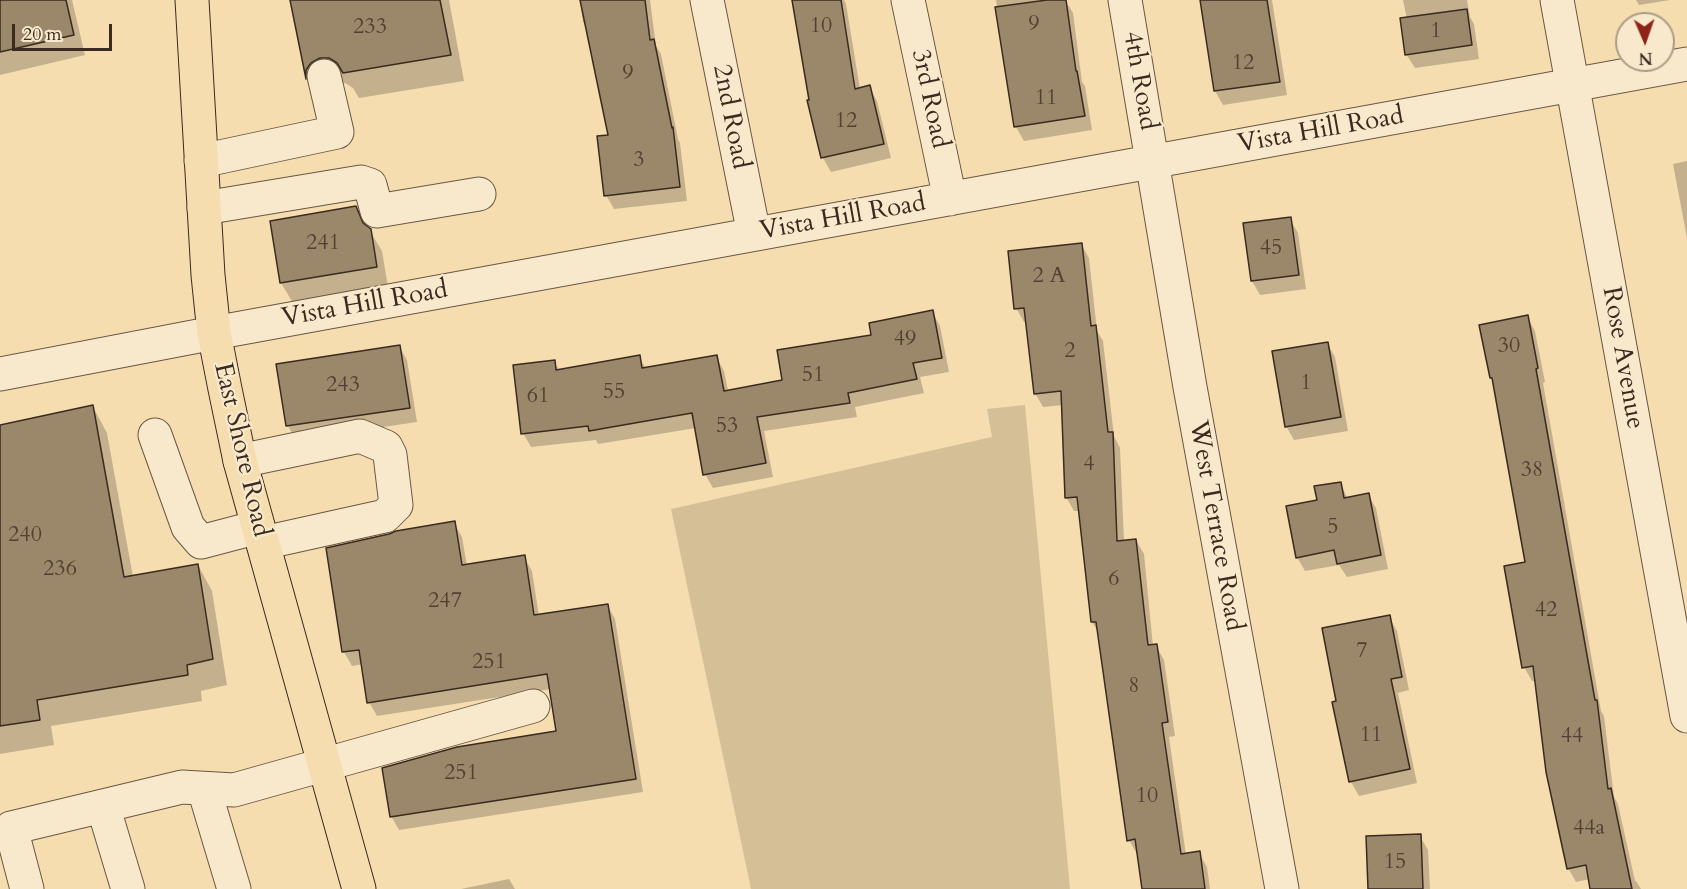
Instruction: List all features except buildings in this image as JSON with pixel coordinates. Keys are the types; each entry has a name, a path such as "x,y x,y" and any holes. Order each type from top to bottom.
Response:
{"main road":[{"name":"East Shore Road","path":"192,0 208,275 214,333 240,461 359,889"}],"street":[{"name":"2nd Road","path":"707,0 754,234"},
{"name":"3rd Road","path":"908,0 950,199"},
{"name":"4th Road","path":"1125,0 1153,161"},
{"name":"Rose Avenue","path":"1557,0 1687,716"},
{"name":"Vista Hill Road","path":"0,374 1687,64"},
{"path":"201,161 337,132 324,76"},
{"name":"West Terrace Road","path":"1153,161 1190,387 1282,889"},
{"path":"204,208 361,182 370,185 377,211 479,194"},
{"path":"155,435 188,527 201,542 385,516 396,505 390,455 386,447 360,436 240,461"},
{"path":"27,889 11,828 182,787 234,790 533,706"},
{"path":"204,789 234,889"},
{"path":"104,806 128,889"}],"shaded area":[{"path":"1025,405 1070,889 751,889 671,509 992,437 987,409"}]}
